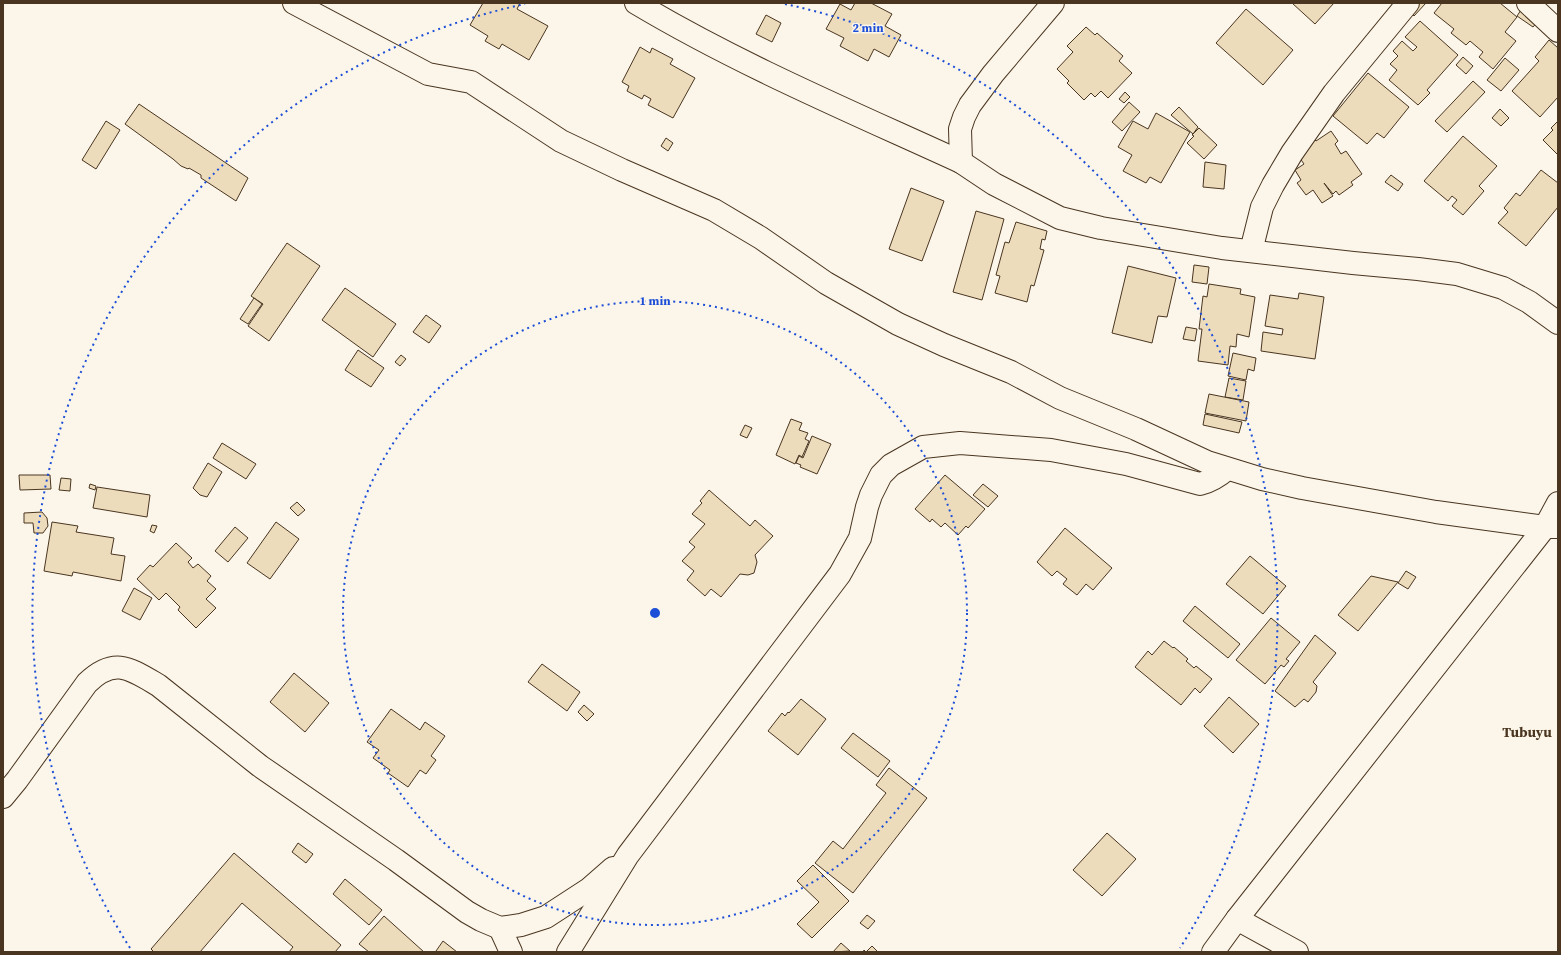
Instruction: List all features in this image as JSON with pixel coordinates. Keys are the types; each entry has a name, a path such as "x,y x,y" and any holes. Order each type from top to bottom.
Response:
{"street":[{"path":"294,3 428,74 471,82 561,141 622,170 714,210 768,242 826,284 898,324 944,345 1011,372 1060,398 1136,429 1207,462 1262,479 1309,489 1436,512 1551,527"},
{"path":"636,3 678,28 736,58 961,162 994,184 1060,218 1101,228 1222,248 1457,274 1503,288 1529,302 1558,323"},
{"path":"961,162 960,129 970,105 998,68 1053,3"},
{"path":"1251,251 1262,207 1292,153 1334,94 1408,3"},
{"path":"1528,3 1558,31"},
{"path":"568,952 628,855 833,584 851,557 860,538 867,506 876,483 881,475 891,465 923,447 960,443 1052,450 1126,464 1200,484 1211,481 1227,469"},
{"path":"1213,952 1237,919 1551,527 1558,503"},
{"path":"3,797 88,683 102,670 111,667 122,667 146,677 158,685 260,766 396,860 467,912 500,928 520,925 546,917 589,889 628,855"},
{"path":"1237,919 1296,952"},
{"path":"500,928 511,952"}],"building":[{"path":"483,3 520,3 517,9 548,26 529,60 502,44 499,49 485,41 488,36 470,25"},
{"path":"855,3 871,3 892,14 885,26 901,35 889,57 874,49 868,61 840,46 844,38 826,29 840,4 851,10"},
{"path":"1292,3 1334,3 1315,24"},
{"path":"1415,3 1426,3 1414,16 1409,10"},
{"path":"1442,3 1500,3 1517,17 1505,32 1516,41 1493,69 1479,57 1483,52 1470,41 1466,45 1451,33 1454,29 1434,13"},
{"path":"1246,9 1293,50 1263,85 1216,43"},
{"path":"1521,10 1538,21 1533,27 1517,16"},
{"path":"766,15 781,23 772,42 756,34"},
{"path":"1420,21 1458,55 1427,90 1430,93 1418,105 1389,80 1397,70 1390,64 1398,56 1393,51 1402,41 1413,51 1417,47 1405,37"},
{"path":"1086,27 1095,35 1097,33 1123,56 1119,61 1132,73 1108,98 1101,91 1095,97 1091,93 1084,100 1067,83 1069,81 1057,69 1073,52 1067,46"},
{"path":"1549,40 1558,48 1558,97 1540,117 1512,91 1539,61 1535,57"},
{"path":"640,47 650,53 652,48 673,59 670,64 695,78 673,118 648,105 651,99 644,95 642,99 627,91 629,86 622,82"},
{"path":"1463,57 1473,66 1466,74 1456,65"},
{"path":"1505,58 1519,70 1501,91 1487,80"},
{"path":"1368,73 1409,107 1384,138 1377,133 1367,144 1333,116"},
{"path":"1473,81 1485,92 1447,132 1435,121"},
{"path":"1125,92 1130,97 1124,103 1119,99"},
{"path":"1129,102 1140,112 1122,131 1112,122"},
{"path":"139,104 248,178 236,201 201,178 201,175 189,168 188,169 181,166 125,124"},
{"path":"1179,107 1198,127 1193,134 1171,115"},
{"path":"1500,109 1509,118 1501,126 1492,118"},
{"path":"1156,113 1190,132 1161,183 1150,177 1146,183 1123,171 1132,155 1118,147 1133,121 1148,129"},
{"path":"106,121 120,130 96,169 82,160"},
{"path":"1558,121 1558,155 1543,140 1553,130 1551,128"},
{"path":"1199,128 1217,145 1204,159 1187,143"},
{"path":"1331,131 1338,141 1335,144 1341,154 1346,151 1362,174 1351,182 1353,185 1339,195 1336,191 1333,194 1324,183 1333,196 1322,203 1313,190 1306,195 1297,183 1301,180 1295,170 1304,164 1297,154 1312,137 1316,141"},
{"path":"1463,136 1497,166 1479,186 1484,191 1463,215 1452,206 1457,200 1452,196 1448,201 1424,181"},
{"path":"666,138 673,143 668,151 661,146"},
{"path":"1205,162 1226,165 1224,189 1203,187"},
{"path":"1541,170 1558,183 1558,207 1526,246 1498,223 1508,212 1504,208 1516,193 1520,196"},
{"path":"1391,175 1403,184 1398,191 1385,182"},
{"path":"911,188 944,201 922,261 889,249"},
{"path":"976,211 1004,219 982,300 953,292"},
{"path":"1016,222 1047,231 1045,240 1042,239 1040,249 1044,250 1034,286 1031,285 1027,302 995,293 1000,276 996,275 1005,242 1009,243"},
{"path":"287,243 320,266 269,341 248,326 263,304 251,296"},
{"path":"1194,265 1209,267 1207,284 1192,282"},
{"path":"1128,266 1176,278 1167,317 1158,316 1152,343 1112,333"},
{"path":"1209,284 1241,289 1240,294 1255,297 1249,337 1237,334 1236,347 1230,346 1228,365 1198,361 1202,329 1199,329 1203,296 1207,297"},
{"path":"345,288 396,324 373,357 322,320"},
{"path":"1299,293 1324,297 1315,359 1261,351 1263,332 1282,335 1283,329 1265,326 1270,295 1298,299"},
{"path":"254,298 262,304 248,324 240,319"},
{"path":"426,315 441,326 429,343 413,332"},
{"path":"1186,327 1197,329 1195,341 1183,339"},
{"path":"358,350 384,368 371,387 345,370"},
{"path":"1233,353 1256,358 1254,371 1248,369 1246,380 1228,376"},
{"path":"401,355 406,359 400,366 395,362"},
{"path":"1229,378 1246,381 1243,400 1225,397"},
{"path":"1209,394 1249,402 1246,421 1205,413"},
{"path":"1205,414 1242,422 1239,433 1203,425"},
{"path":"791,419 802,423 799,430 808,433 805,439 809,441 802,457 799,455 795,464 776,455"},
{"path":"745,425 752,428 747,438 740,435"},
{"path":"812,436 831,444 817,474 800,467 801,465 796,463 799,456 803,458"},
{"path":"222,443 256,464 246,479 213,458"},
{"path":"208,463 222,472 207,497 200,495 193,488"},
{"path":"19,475 50,475 51,489 20,490"},
{"path":"945,475 985,509 968,528 966,526 958,535 945,523 941,527 932,519 930,522 915,509"},
{"path":"61,478 71,479 70,491 59,490"},
{"path":"90,484 96,486 95,490 89,488"},
{"path":"983,484 998,496 988,507 973,495"},
{"path":"97,487 150,495 147,517 93,508"},
{"path":"709,490 750,526 755,520 773,536 755,555 757,562 754,573 748,575 740,574 721,597 711,589 705,596 687,580 694,571 682,561 695,547 689,542 705,524 692,514 702,503 700,501"},
{"path":"297,502 305,510 298,516 290,508"},
{"path":"42,512 47,518 48,526 43,533 34,533 33,523 24,523 24,513"},
{"path":"52,522 78,526 76,532 114,538 111,554 125,556 121,581 73,572 72,576 44,571"},
{"path":"276,522 299,539 270,579 247,563"},
{"path":"152,525 157,526 154,533 150,531"},
{"path":"235,527 248,538 228,562 215,551"},
{"path":"1065,528 1112,568 1093,590 1086,584 1077,595 1063,584 1067,579 1057,571 1052,576 1037,562"},
{"path":"176,543 192,558 188,562 193,568 198,564 211,576 207,581 216,589 206,599 216,608 196,628 178,610 180,607 166,593 159,600 137,579 150,565 153,567"},
{"path":"1250,556 1286,586 1263,614 1226,584"},
{"path":"1406,571 1416,577 1408,589 1398,583"},
{"path":"1371,576 1398,582 1358,631 1338,615"},
{"path":"134,588 152,598 140,620 122,611"},
{"path":"1195,606 1240,644 1228,658 1183,621"},
{"path":"1271,618 1300,642 1286,659 1289,661 1284,667 1281,665 1265,684 1236,660"},
{"path":"1315,635 1336,653 1313,682 1317,686 1316,692 1308,702 1304,699 1295,707 1275,691"},
{"path":"1164,641 1188,659 1186,661 1194,668 1196,666 1212,679 1200,693 1195,688 1181,705 1135,667 1148,651 1152,655"},
{"path":"542,664 580,692 567,711 528,682"},
{"path":"294,673 329,703 305,732 270,702"},
{"path":"1229,697 1259,724 1233,753 1204,726"},
{"path":"801,699 826,719 798,755 768,731 782,713 785,716"},
{"path":"584,705 594,714 587,721 578,712"},
{"path":"391,709 420,730 425,722 445,736 431,756 436,760 426,774 420,770 408,787 388,773 390,770 373,758 379,750 367,742"},
{"path":"853,733 890,761 878,777 841,748"},
{"path":"889,768 927,798 853,893 815,863 833,841 843,849 886,793 876,785"},
{"path":"1107,833 1136,859 1102,896 1073,870"},
{"path":"298,843 313,854 306,863 292,852"},
{"path":"234,853 341,945 335,952 289,952 293,947 242,903 200,952 154,952 151,949"},
{"path":"813,865 849,901 812,938 797,924 819,902 797,881"},
{"path":"345,879 382,910 369,925 333,894"},
{"path":"867,915 875,921 868,929 860,923"},
{"path":"384,916 424,952 369,952 359,944"},
{"path":"443,941 457,952 437,952 436,951"},
{"path":"841,943 850,951 833,952"},
{"path":"872,946 878,952 866,952"}],"district":[{"name":"Tubuyu","path":"1527,732"}]}
